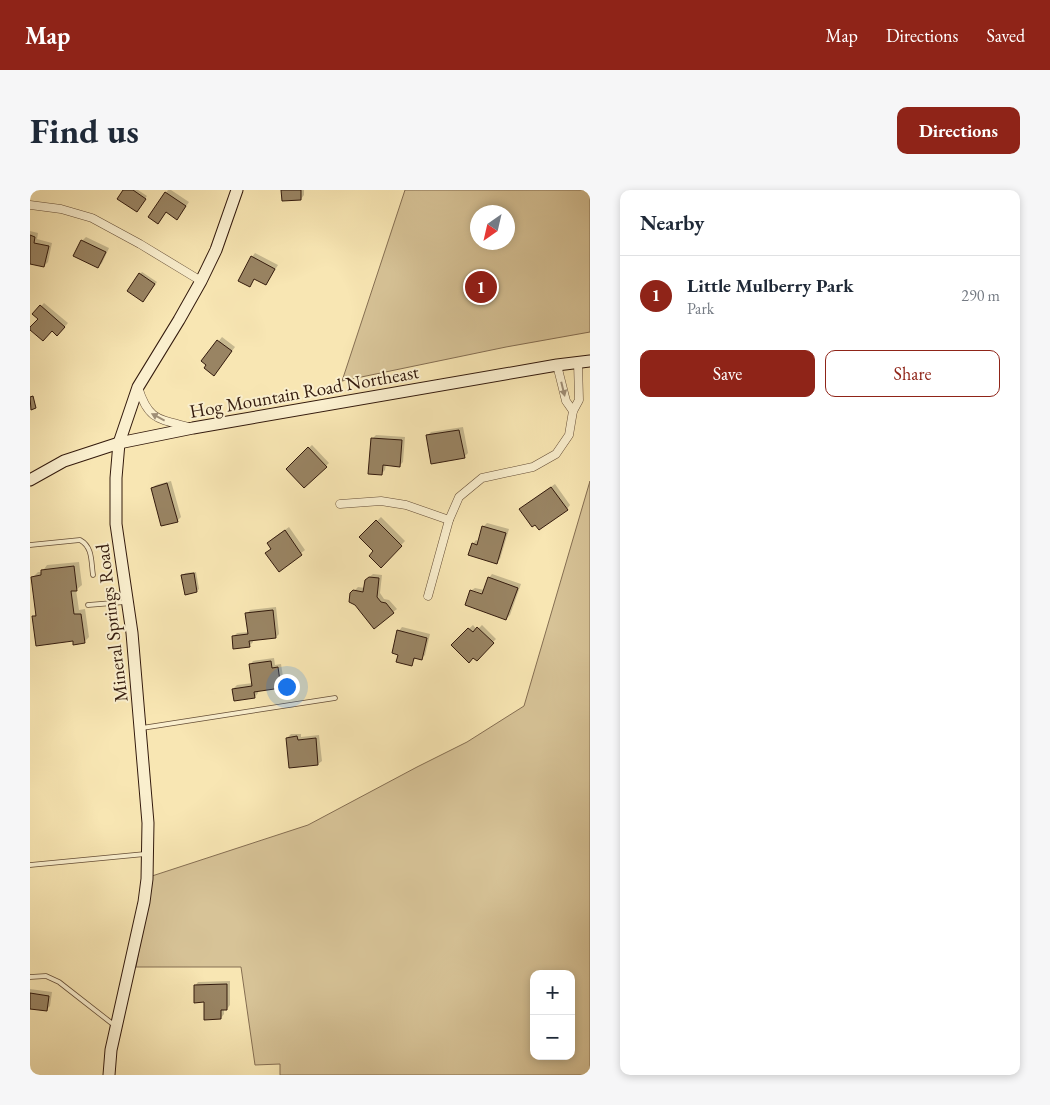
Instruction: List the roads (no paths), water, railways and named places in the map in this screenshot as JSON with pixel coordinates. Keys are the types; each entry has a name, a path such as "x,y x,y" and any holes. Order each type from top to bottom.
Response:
{"street":[{"name":"Mineral Springs Road","path":"109,1075 111,1050 144,902 148,823 132,633 116,524 116,478 119,443 138,387 201,282 216,250 237,190"},
{"path":"30,204 61,209 92,218 140,244 201,282"},
{"name":"Hog Mountain Road Northeast","path":"30,480 64,461 119,443 193,428 557,365 590,361"},
{"path":"428,596 449,520 459,498 482,478 533,468 556,454 569,435 573,411 579,400 578,362"},
{"path":"557,365 566,401 573,411"},
{"path":"138,387 145,406 153,415 160,419 193,428"},
{"path":"340,504 381,501 406,505 449,520"}],"lane":[{"path":"30,545 80,540 90,550 92,575"},
{"path":"88,605 128,602"},
{"path":"140,729 335,698"},
{"path":"30,865 147,854"},
{"path":"30,977 46,976 59,982 116,1026"}],"place":[{"name":"Little Mulberry Park","path":"481,287"}]}
